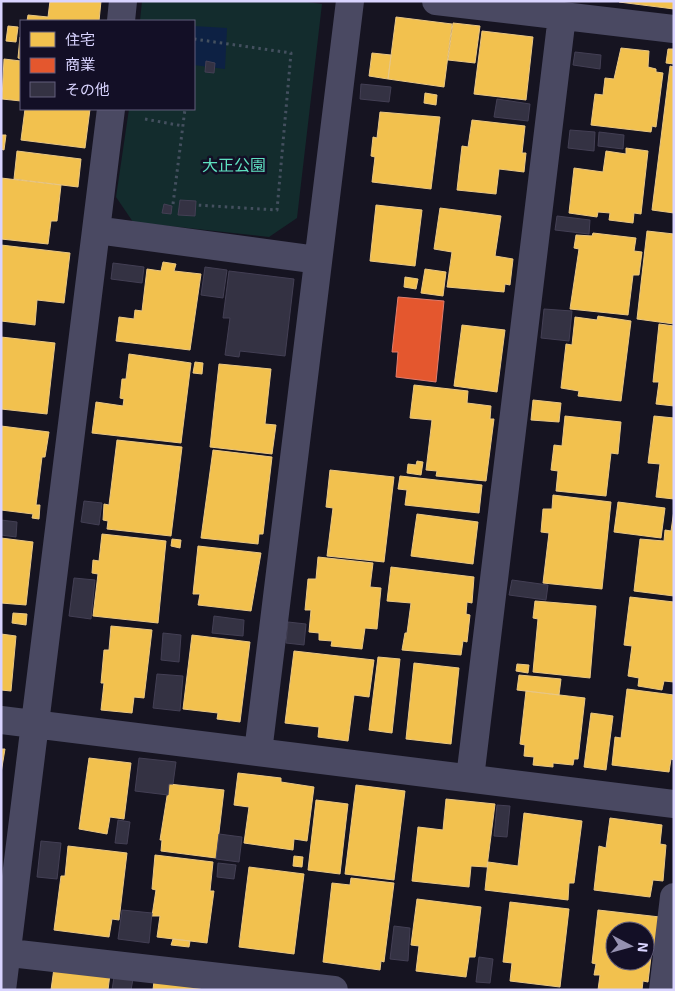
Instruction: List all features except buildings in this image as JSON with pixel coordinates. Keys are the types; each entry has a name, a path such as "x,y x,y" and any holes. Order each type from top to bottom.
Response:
{"street":[{"path":"121,20 123,1"},
{"path":"258,752 350,1"},
{"path":"436,1 674,29"},
{"path":"470,778 562,16"},
{"path":"2,990 4,952 36,724 111,110"},
{"path":"96,230 318,260"},
{"path":"1,720 674,804"},
{"path":"663,990 674,897"},
{"path":"4,952 334,990"}],"path":[{"path":"191,205 276,210 291,53 195,39"},
{"path":"181,204 172,204 185,110"}],"green space":[{"name":"大正公園","path":"142,1 300,1 322,4 297,218 269,237 133,222 116,197 129,110 195,110 195,20 140,20"}],"water":[{"path":"195,26 227,28 225,69 195,65"}]}
